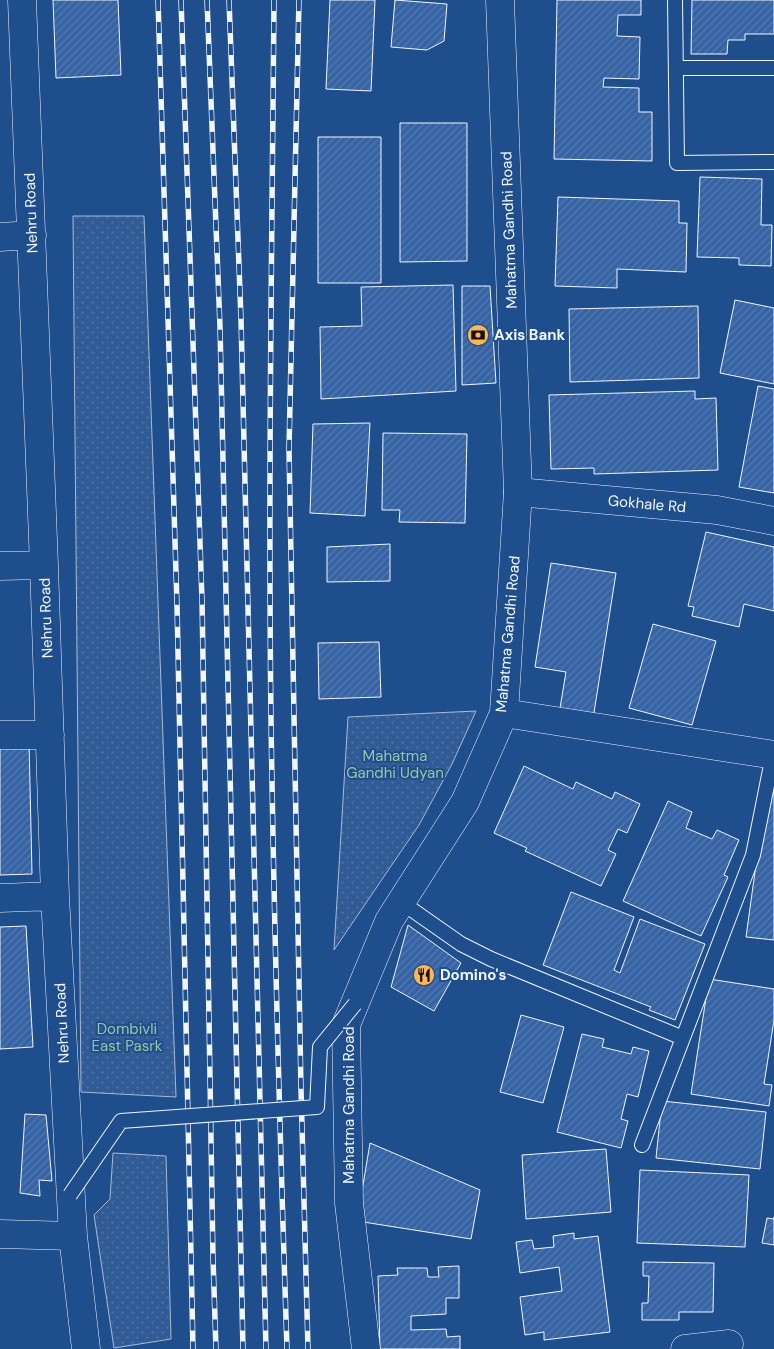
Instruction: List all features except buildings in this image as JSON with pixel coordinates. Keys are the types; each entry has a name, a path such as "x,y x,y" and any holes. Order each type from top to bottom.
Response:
{"street":[{"name":"Nehru Road","path":"22,0 55,896 72,1236 86,1349"},
{"name":"Mahatma Gandhi Road","path":"366,1349 349,1203 346,1024 389,922 465,802 504,713 518,492 500,0"},
{"path":"0,237 32,235"},
{"name":"Gokhale Rd","path":"518,492 717,510 774,521"},
{"path":"0,566 44,565"},
{"path":"504,713 773,755"},
{"path":"0,735 50,734"},
{"path":"0,898 55,896"},
{"path":"0,1234 72,1236"},
{"path":"685,1349 729,1344"}],"lane":[{"path":"675,0 677,163 774,162"},
{"path":"676,68 774,68"},
{"path":"642,1145 753,855 773,755"},
{"path":"401,902 461,944 491,959 683,1038"},
{"path":"70,1195 121,1121 317,1108 320,1047 355,1004"}],"green space":[{"name":"Dombivli East Pasrk","path":"73,216 144,216 176,1097 81,1092"},
{"name":"Mahatma Gandhi Udyan","path":"476,711 452,764 419,825 334,950 348,717"},
{"path":"113,1153 166,1156 171,1339 114,1348 94,1215 110,1199"}],"railway":[{"path":"158,0 177,605 193,1349"},
{"path":"181,0 202,600 216,1349"},
{"path":"207,0 220,327 243,1349"},
{"path":"229,0 241,319 266,1349"},
{"path":"274,0 270,629 277,1034 287,1349"},
{"path":"299,0 289,449 301,1089 308,1349"}],"place":[{"name":"Axis Bank","path":"478,335"},
{"name":"Domino's","path":"424,975"}]}
